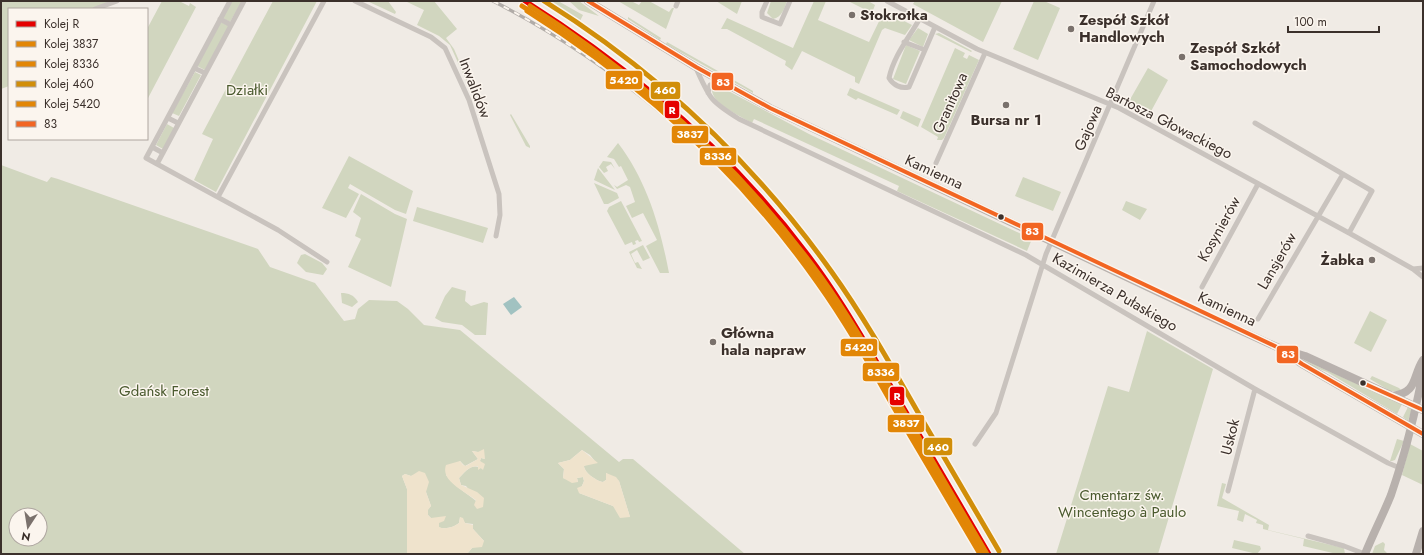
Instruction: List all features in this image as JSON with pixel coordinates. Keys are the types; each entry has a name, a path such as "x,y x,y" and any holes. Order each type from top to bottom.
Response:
{"main road":[{"name":"Kamienna","path":"588,1 722,82 810,128 1279,348 1305,356 1420,409"},
{"name":"Kamienna","path":"1279,348 1302,364 1423,434"},
{"path":"1392,396 1403,394 1410,389 1418,367 1423,360"},
{"path":"1365,554 1390,496 1400,468 1411,428 1420,409 1423,372"},
{"path":"1416,554 1423,531"}],"street":[{"path":"98,8 117,1"},
{"path":"230,1 146,158 278,230 327,262"},
{"path":"157,164 244,1"},
{"path":"218,197 324,1"},
{"name":"Inwalidów","path":"356,1 431,37 445,48 469,100 499,194 500,215 496,236"},
{"path":"767,1 762,12 762,17 780,24 790,1"},
{"name":"Bartosza Głowackiego","path":"887,1 985,53 1111,105 1318,216 1413,269 1423,277"},
{"name":"Gajowa","path":"1043,264 1154,1"},
{"path":"920,18 913,31 904,42 889,78 898,86 904,88 909,87 935,27"},
{"path":"220,19 231,25"},
{"path":"904,42 925,50"},
{"name":"Granitowa","path":"936,163 985,53"},
{"name":"Kazimierza Pułaskiego","path":"696,67 708,93 716,104 739,119 953,219 1043,264 1255,389 1388,463 1400,468"},
{"path":"194,68 205,73"},
{"path":"708,93 710,85 722,82"},
{"path":"168,118 178,123"},
{"path":"1255,123 1372,192 1348,233"},
{"path":"152,147 163,152"},
{"name":"Lansjerów","path":"1258,319 1343,174"},
{"name":"Kosynierów","path":"1202,287 1258,184"},
{"path":"975,444 996,413 1043,264"},
{"path":"1413,269 1423,268"},
{"name":"Uskok","path":"1228,491 1255,389"},
{"path":"1308,536 1344,546 1365,554"}],"green space":[{"path":"1,1 111,1 94,8 8,8 8,86 1,89"},
{"path":"162,1 179,1 189,6 190,3 196,7 148,98 148,27"},
{"path":"232,1 242,1 230,22 223,18"},
{"name":"Działki","path":"273,1 317,1 216,192 194,180 213,139 202,134"},
{"path":"367,1 388,1 396,12 395,14"},
{"path":"405,1 434,1 457,29 446,38 454,49 472,91 478,93 477,95 471,91 450,45 439,36 417,25 424,10"},
{"path":"545,1 558,1 583,15 579,23"},
{"path":"569,1 579,1 599,16 579,10"},
{"path":"618,1 631,1 639,5 642,1 649,1 669,12 672,8 674,8 666,29"},
{"path":"716,1 742,1 737,14"},
{"path":"771,1 787,1 781,15 773,19 767,13"},
{"path":"814,1 826,1 818,20 869,42 884,11 912,25 905,35 885,28 882,30 859,84 855,82 855,77 802,51 792,70 785,65 786,61 727,29 721,29 727,18 793,48"},
{"path":"848,1 868,1 875,5 872,13"},
{"path":"915,1 1002,1 983,42 913,4"},
{"path":"1034,1 1044,1 1060,8 1038,60 1013,49"},
{"path":"628,17 661,38 660,40 628,19"},
{"path":"221,22 229,26 205,70 197,66"},
{"path":"918,28 928,34 923,47 909,40"},
{"path":"939,33 972,51 971,52 935,34"},
{"path":"667,42 753,91 753,93 666,44"},
{"path":"906,45 920,51 906,84 893,79"},
{"path":"955,48 965,53 963,57 967,59 969,55 979,60 944,138 942,140 937,140 938,137 921,127"},
{"path":"1148,68 1168,80 1149,115 1128,103"},
{"path":"195,72 201,75 179,116 172,113"},
{"path":"719,86 809,134 1032,239 1027,251 897,191 899,186 754,119 752,123 721,105 716,100 712,89"},
{"path":"850,88 900,110 897,115 858,98 856,100 847,95"},
{"path":"903,111 921,119 918,127 900,118"},
{"path":"511,114 530,148 526,146 510,115"},
{"path":"167,124 174,128 163,149 156,145"},
{"path":"618,143 645,188 657,221 669,273 660,273 646,246 657,240 643,213 632,218 626,206 635,202 630,187 626,185 617,189 614,185 617,187 628,180 621,166 619,167 614,159 607,157"},
{"path":"349,156 413,191 406,214 395,210 350,184 348,188 359,194 346,218 322,208"},
{"path":"603,161 611,162 615,169 611,164 606,167 608,171 604,173 599,167"},
{"name":"Gdańsk Forest","path":"1,165 47,182 51,177 58,179 258,249 270,267 315,283 344,321 355,319 358,309 369,300 397,301 408,309 424,325 460,330 619,462 623,459 633,459 745,554 467,554 472,548 484,541 473,529 473,524 465,523 460,517 459,523 455,526 449,528 438,527 439,518 431,518 428,515 428,509 431,506 426,492 416,474 411,476 405,474 402,476 407,489 407,554 1,554","holes":["582,450 590,455 594,460 584,466 586,471 591,476 603,482 606,480 606,473 619,481 630,517 613,506 579,493 584,481 583,477 577,478 578,482 563,478 564,469 558,463 570,460","472,451 478,452 485,459 481,458 480,461 483,469 476,466 472,467 459,478 461,485 466,486 483,507 454,484 446,475 460,461 465,466 478,459"]},
{"path":"598,168 615,190 594,180"},
{"path":"1023,177 1061,192 1053,211 1015,196"},
{"path":"594,183 617,193 619,198 608,204 604,204"},
{"path":"361,194 395,214 407,219 391,287 348,267 361,239 355,236 361,218 353,212"},
{"path":"621,201 642,241 635,241 636,244 633,245 632,242 625,245 607,211 609,207"},
{"path":"1126,201 1147,209 1140,220 1122,210"},
{"path":"417,207 488,228 483,243 413,221"},
{"path":"643,245 650,258 643,261 637,250 631,254 635,263 638,262 642,269 637,268 629,252"},
{"path":"305,254 322,263 327,269 323,275 306,272 297,263 301,255"},
{"path":"452,287 466,291 465,301 471,306 484,302 488,303 486,335 475,335 462,325 442,322 435,318 445,296"},
{"path":"341,293 351,295 358,302 352,307 342,303"},
{"path":"1370,311 1387,320 1371,352 1354,343"},
{"name":"Cmentarz św. Wincentego à Paulo","path":"1147,331 1213,369 1158,554 1056,554 1108,386 1129,392"},
{"path":"1295,356 1402,404 1397,414 1327,372 1306,364"},
{"path":"1372,376 1399,388 1402,391 1390,391 1370,379"},
{"path":"1408,407 1412,409 1408,421 1403,417"},
{"path":"1397,439 1404,441 1395,460 1390,461"},
{"path":"1410,444 1423,451 1423,485 1402,475"},
{"path":"1222,483 1226,484 1222,498 1269,525 1268,530 1344,548 1345,554 1337,554 1303,546 1304,539 1263,529 1263,525 1256,523 1257,520 1245,514 1243,522 1237,520 1239,511 1217,506"},
{"path":"1234,540 1260,546 1261,549 1257,554 1232,548"},
{"path":"1383,542 1385,544 1384,550 1387,553 1372,554 1375,546"}],"sand":[{"path":"484,449 485,459 481,458 480,461 485,464 483,470 481,468 478,470 478,466 471,467 459,478 461,485 477,492 484,498 483,507 477,509 474,505 476,500 455,486 450,481 445,471 446,465 460,461 466,466 478,459 472,451 478,452"},
{"path":"582,450 598,463 584,466 586,471 591,476 603,482 606,480 606,473 616,477 619,481 630,517 620,518 613,506 579,493 577,488 582,486 584,481 583,477 577,478 578,482 572,483 563,478 564,469 558,463 570,460"},
{"path":"419,471 425,473 429,482 426,492 431,506 428,510 428,515 431,518 446,516 444,521 439,523 439,527 444,528 455,526 459,523 460,517 463,518 465,523 473,525 473,529 484,541 482,547 472,548 467,554 407,554 407,489 402,476 405,474 411,476"}],"water":[{"path":"514,297 522,307 511,315 503,304"}],"railway":[{"path":"493,1 538,26 581,53 622,82 662,114 700,148 736,184 769,221 801,261 825,295 890,401 979,554"}],"rail line":[{"name":"R","path":"525,1 565,27 642,84 713,147 778,217 819,269 848,314 989,554"},
{"name":"460","path":"544,1 585,28 625,58 664,89 701,122 736,157 801,231 843,288 866,324 999,551"},
{"name":"3837","path":"522,6 562,32 600,60 674,119 708,151 773,221 814,272 834,303 894,402 982,554"},
{"name":"8336","path":"530,6 612,63 651,95 724,162 790,237 821,277 856,330 987,554"},
{"name":"5420","path":"527,11 609,68 686,132 755,204 787,242 829,299 852,335 980,554"}],"transit line":[{"name":"83","path":"588,1 696,67 770,108 1279,348 1302,364 1423,434"},
{"name":"83","path":"1363,383 1423,410"}],"place":[{"name":"Stokrotka","path":"852,15"},
{"name":"Zespół Szkół Handlowych","path":"1071,29"},
{"name":"Zespół Szkół Samochodowych","path":"1182,57"},
{"name":"Bursa nr 1","path":"1006,105"},
{"name":"Żabka","path":"1372,260"},
{"name":"Główna hala napraw","path":"713,342"}]}
